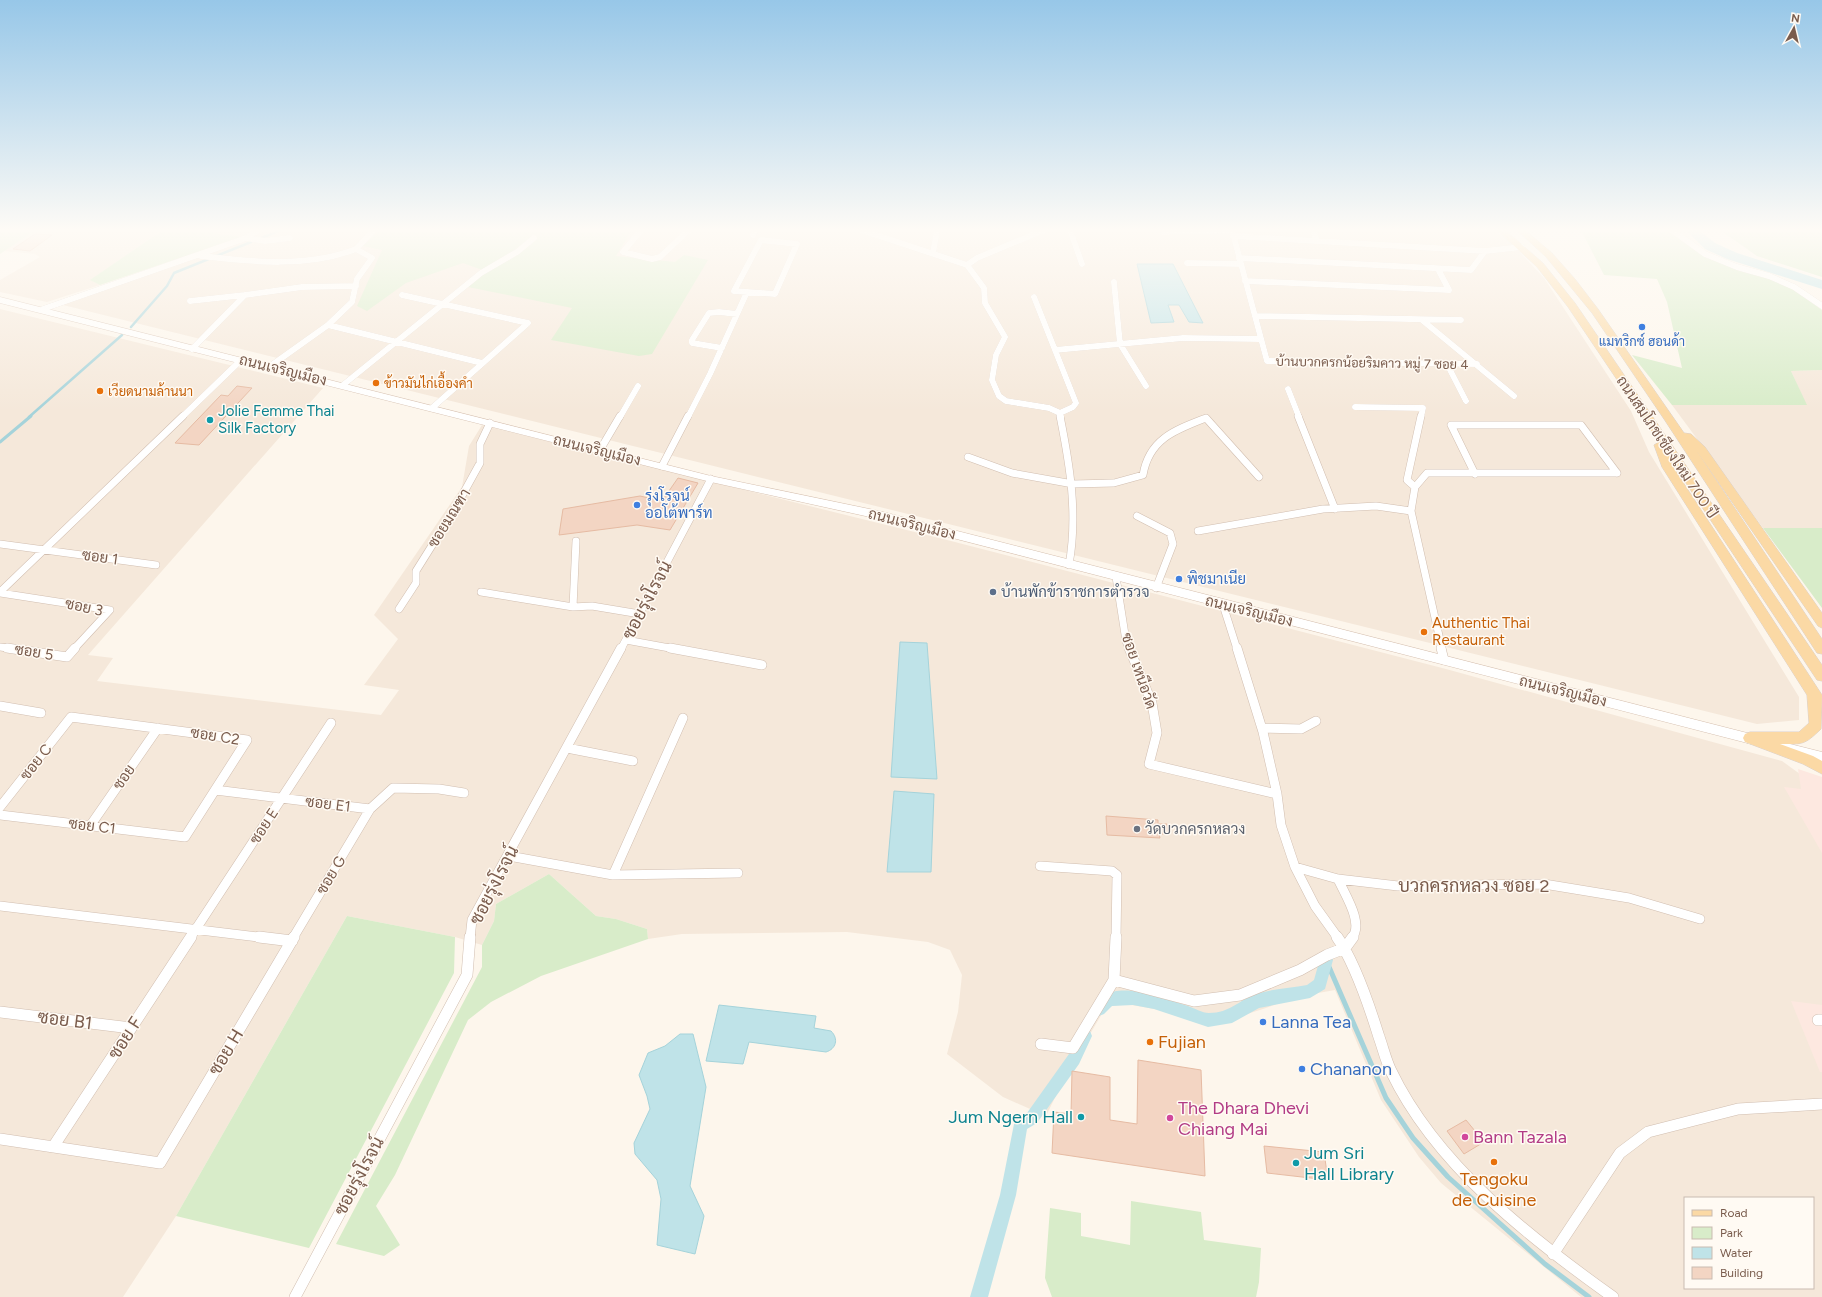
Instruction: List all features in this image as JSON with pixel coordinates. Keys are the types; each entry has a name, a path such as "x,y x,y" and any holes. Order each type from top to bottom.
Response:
{"main road":[{"name":"ถนนสมโภชเชียงใหม่ 700 ปี","path":"1560,291 1572,305 1822,676"},
{"name":"ถนนสมโภชเชียงใหม่ 700 ปี","path":"1579,291 1668,418 1822,649"},
{"name":"ถนนเจริญเมือง","path":"0,300 43,309 192,349 343,385 711,479 879,515 1116,578 1822,757"},
{"path":"1647,417 1668,467 1822,706"},
{"path":"1668,418 1701,449 1822,624"},
{"path":"1750,738 1802,738 1816,725 1814,695"},
{"path":"1750,738 1808,760 1822,768"}],"street":[{"path":"43,309 96,291"},
{"path":"190,301 277,291"},
{"path":"270,367 328,325 352,302 355,291"},
{"path":"343,385 460,291"},
{"path":"734,291 775,294 777,291"},
{"path":"984,291 983,297 987,309 1002,327 1005,337 996,355 992,380 999,396 1006,401 1049,408 1060,413 1074,407 1076,402 1034,297"},
{"path":"1115,291 1120,344 1146,386"},
{"path":"1055,350 1183,338 1260,339 1248,291"},
{"path":"1799,291 1822,306"},
{"path":"662,466 722,348 747,292"},
{"path":"192,349 245,295"},
{"path":"402,295 528,323 432,408"},
{"path":"722,348 692,343 692,340 708,313 719,312 737,314"},
{"path":"1255,316 1461,320"},
{"path":"1422,320 1514,396"},
{"path":"328,325 395,343 482,363"},
{"name":"บ้านบวกครกน้อยริมคาว หมู่ 7 ซอย 4","path":"1260,339 1266,362 1477,364"},
{"path":"0,592 241,360"},
{"path":"1447,364 1466,401"},
{"path":"600,450 638,386"},
{"path":"1288,389 1335,509"},
{"path":"1355,407 1423,408 1407,480 1415,487"},
{"path":"1060,413 1073,484 1074,543 1069,565"},
{"path":"968,457 1012,473 1073,484 1114,482 1143,475 1147,457 1159,442 1182,428 1206,418 1259,477"},
{"name":"ซอยมณฑา","path":"399,609 416,583 416,571 472,480 480,463 480,444 490,423"},
{"path":"1444,660 1411,511 1415,487 1427,473 1475,474 1617,473 1581,425 1451,425 1475,474"},
{"name":"ซอยรุ่งโรจน์","path":"295,1297 467,974 472,920 509,856 711,479"},
{"path":"1198,531 1335,509 1376,506 1411,511"},
{"path":"1137,516 1170,533 1173,544 1156,588"},
{"path":"573,607 576,541"},
{"name":"ซอย 1","path":"0,544 156,565"},
{"name":"ซอย เหนือวัด","path":"1116,578 1126,641 1152,703 1157,733 1149,764 1277,794"},
{"name":"ซอย 3","path":"0,592 110,610 67,657"},
{"path":"481,592 530,598 573,607 592,606 640,614"},
{"path":"1223,605 1262,728 1277,794 1281,825 1295,867 1315,906 1345,948 1374,1021 1390,1070 1413,1112 1448,1156 1499,1208 1554,1254 1613,1297"},
{"path":"626,640 762,665"},
{"name":"ซอย 5","path":"0,647 67,657"},
{"path":"0,706 41,713"},
{"name":"ซอย C2","path":"71,717 247,740 185,837"},
{"name":"ซอย C","path":"0,807 71,717"},
{"path":"613,875 683,718"},
{"path":"1262,728 1301,729 1316,721"},
{"name":"ซอย E","path":"196,928 331,723"},
{"name":"ซอย","path":"90,826 158,728"},
{"path":"567,748 633,761"},
{"name":"ซอย G","path":"292,941 370,810 393,788 439,790 464,793"},
{"name":"ซอย E1","path":"215,790 370,810"},
{"name":"ซอย C1","path":"0,815 185,837"},
{"path":"509,856 613,875 738,873"},
{"path":"1040,866 1112,871 1116,875 1118,882 1114,980 1073,1048 1041,1044"},
{"name":"บวกครกหลวง ซอย 2","path":"1295,867 1338,879 1398,886 1544,884 1629,898 1700,919"},
{"path":"1114,980 1194,1001 1240,995 1300,970 1327,955 1345,948 1357,932 1357,922 1338,879"},
{"path":"0,906 196,928 292,941"},
{"name":"ซอย F","path":"53,1147 196,928"},
{"name":"ซอย H","path":"53,1147 160,1163 292,941"},
{"name":"ซอย B1","path":"0,1012 131,1028"},
{"path":"1554,1254 1620,1153 1648,1132 1738,1109 1822,1104"},
{"path":"0,1139 53,1147"}],"shaded area":[{"path":"0,291 83,291 47,302 0,292"},
{"path":"90,291 1552,291 1631,411 1649,452 1799,697 1799,720 1757,724 55,303"},
{"path":"0,309 323,388 88,655 113,658 97,681 381,715 399,690 364,685 398,639 374,615 462,487 469,446 482,425 951,541 1446,669 1782,761 1822,790 1822,1297 1581,1297 1441,1183 1419,1157 1381,1100 1335,990 1296,997 1209,1026 1160,1010 1126,1004 1106,1007 1066,1075 1046,1116 1003,1097 947,1054 958,1012 962,975 950,950 928,942 847,932 682,934 648,939 647,929 616,919 596,916 549,874 496,904 494,921 482,945 455,937 347,916 176,1216 123,1297 0,1297"},
{"path":"1822,370 1822,528 1763,528 1672,405 1806,405 1791,371"},
{"path":"1798,769 1822,777 1822,853 1784,787 1801,789"},
{"path":"1791,1001 1822,1005 1822,1072 1820,1072"}],"green space":[{"path":"364,291 396,291 367,311 357,306"},
{"path":"485,291 690,291 652,354 639,356 551,340 572,308"},
{"path":"1662,291 1795,291 1822,310 1822,370 1791,371 1807,405 1672,405 1632,355 1682,368 1667,302"},
{"path":"1763,528 1822,528 1822,608"},
{"path":"549,874 596,916 616,919 647,929 648,939 541,976 491,1002 468,1020 395,1175 376,1206 400,1245 384,1256 336,1244 482,967 482,945 494,921 496,904"},
{"path":"347,916 455,937 454,973 309,1248 176,1216"},
{"path":"1131,1201 1201,1212 1204,1240 1261,1248 1259,1282 1256,1297 1052,1297 1045,1278 1050,1208 1081,1213 1081,1236 1130,1245"}],"water":[{"path":"1143,291 1186,291 1203,323 1189,322 1179,305 1168,305 1174,322 1151,323"},
{"path":"900,642 927,643 937,779 891,777"},
{"path":"894,791 934,794 931,872 887,872"},
{"path":"719,1005 816,1016 814,1028 831,1031 836,1040 832,1049 826,1052 749,1042 743,1064 706,1061"},
{"path":"680,1034 693,1034 706,1087 690,1186 704,1216 695,1254 657,1245 661,1199 657,1180 635,1154 634,1143 650,1109 639,1075 648,1053 665,1046"}],"building":[{"name":"Jolie Femme Thai Silk Factory","path":"237,386 252,388 199,445 175,443 221,395 228,396"},
{"name":"รุ่งโรจน์ ออโต้พาร์ท","path":"678,478 698,483 670,530 637,525 559,535 563,509 640,496 662,501"},
{"name":"วัดบวกครกหลวง","path":"1106,816 1158,820 1158,824 1167,824 1168,834 1159,834 1160,838 1107,835"},
{"path":"1138,1060 1201,1070 1205,1176 1052,1153 1054,1112 1071,1114 1072,1071 1110,1077 1110,1120 1137,1124"},
{"name":"Bann Tazala","path":"1466,1120 1484,1142 1464,1154 1447,1131"},
{"name":"Jum Sri Hall Library","path":"1264,1146 1324,1152 1328,1180 1267,1173"}],"waterway":[{"path":"131,327 163,291"},
{"path":"29,417 122,335"},
{"path":"0,442 31,416"},
{"path":"1326,960 1386,1098 1413,1138 1448,1177 1545,1264 1589,1297"},
{"path":"1099,1009 1109,999 1133,998 1154,1002 1208,1020 1232,1016 1257,1001 1310,991 1320,984 1326,960"},
{"path":"979,1297 1008,1195 1020,1124 1032,1118 1074,1059 1085,1036"}],"place":[{"name":"แมทริกซ์ ฮอนด้า","path":"1642,327"},
{"name":"ข้าวมันไก่เอื้องคํา","path":"376,383"},
{"name":"เวียดนามล้านนา","path":"100,391"},
{"name":"Jolie Femme Thai Silk Factory","path":"210,420"},
{"name":"รุ่งโรจน์ ออโต้พาร์ท","path":"637,505"},
{"name":"พิชมาเนีย","path":"1179,579"},
{"name":"บ้านพักข้าราชการตำรวจ","path":"993,592"},
{"name":"Authentic Thai Restaurant","path":"1424,632"},
{"name":"วัดบวกครกหลวง","path":"1137,829"},
{"name":"Lanna Tea","path":"1263,1022"},
{"name":"Fujian","path":"1150,1042"},
{"name":"Chananon","path":"1302,1069"},
{"name":"Jum Ngern Hall","path":"1081,1117"},
{"name":"The Dhara Dhevi Chiang Mai","path":"1170,1118"},
{"name":"Bann Tazala","path":"1465,1137"},
{"name":"Tengoku de Cuisine","path":"1494,1162"},
{"name":"Jum Sri Hall Library","path":"1296,1163"}]}
